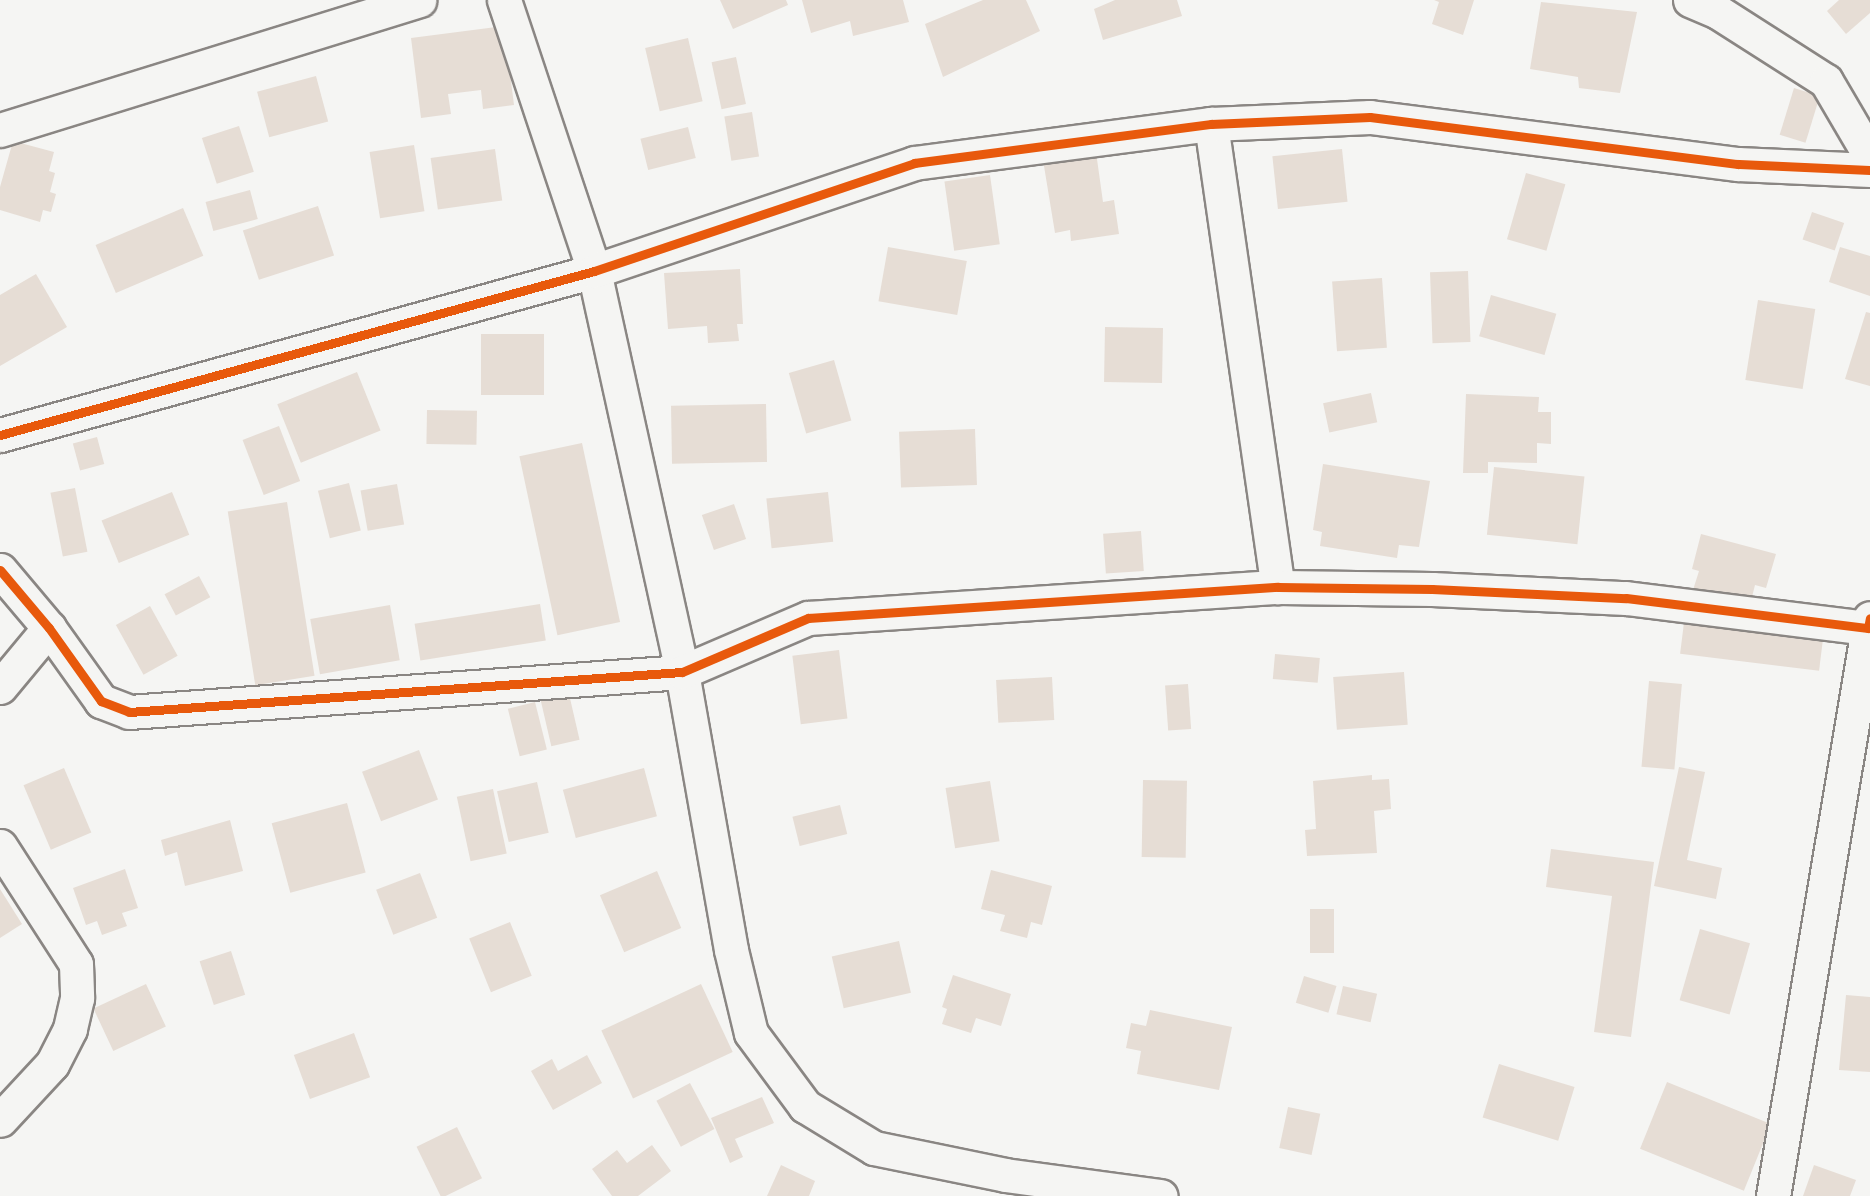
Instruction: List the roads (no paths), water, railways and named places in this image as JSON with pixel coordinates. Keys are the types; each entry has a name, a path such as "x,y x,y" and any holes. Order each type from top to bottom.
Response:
{"street":[{"path":"0,130 419,0"},
{"path":"504,0 594,271 682,672 731,950 751,1033 805,1106 874,1148 1005,1175 1161,1196"},
{"path":"1689,0 1718,12 1826,81 1870,156"},
{"path":"0,435 594,271 914,163 1211,124 1370,117 1738,164 1870,170"},
{"path":"1211,124 1278,587"},
{"path":"0,570 49,628 101,701 129,712 682,672 808,618 1278,587 1432,589 1626,598 1869,623 1773,1196"},
{"path":"0,687 49,628"},
{"path":"0,846 76,964 77,998 70,1029 52,1064 0,1120"}]}
